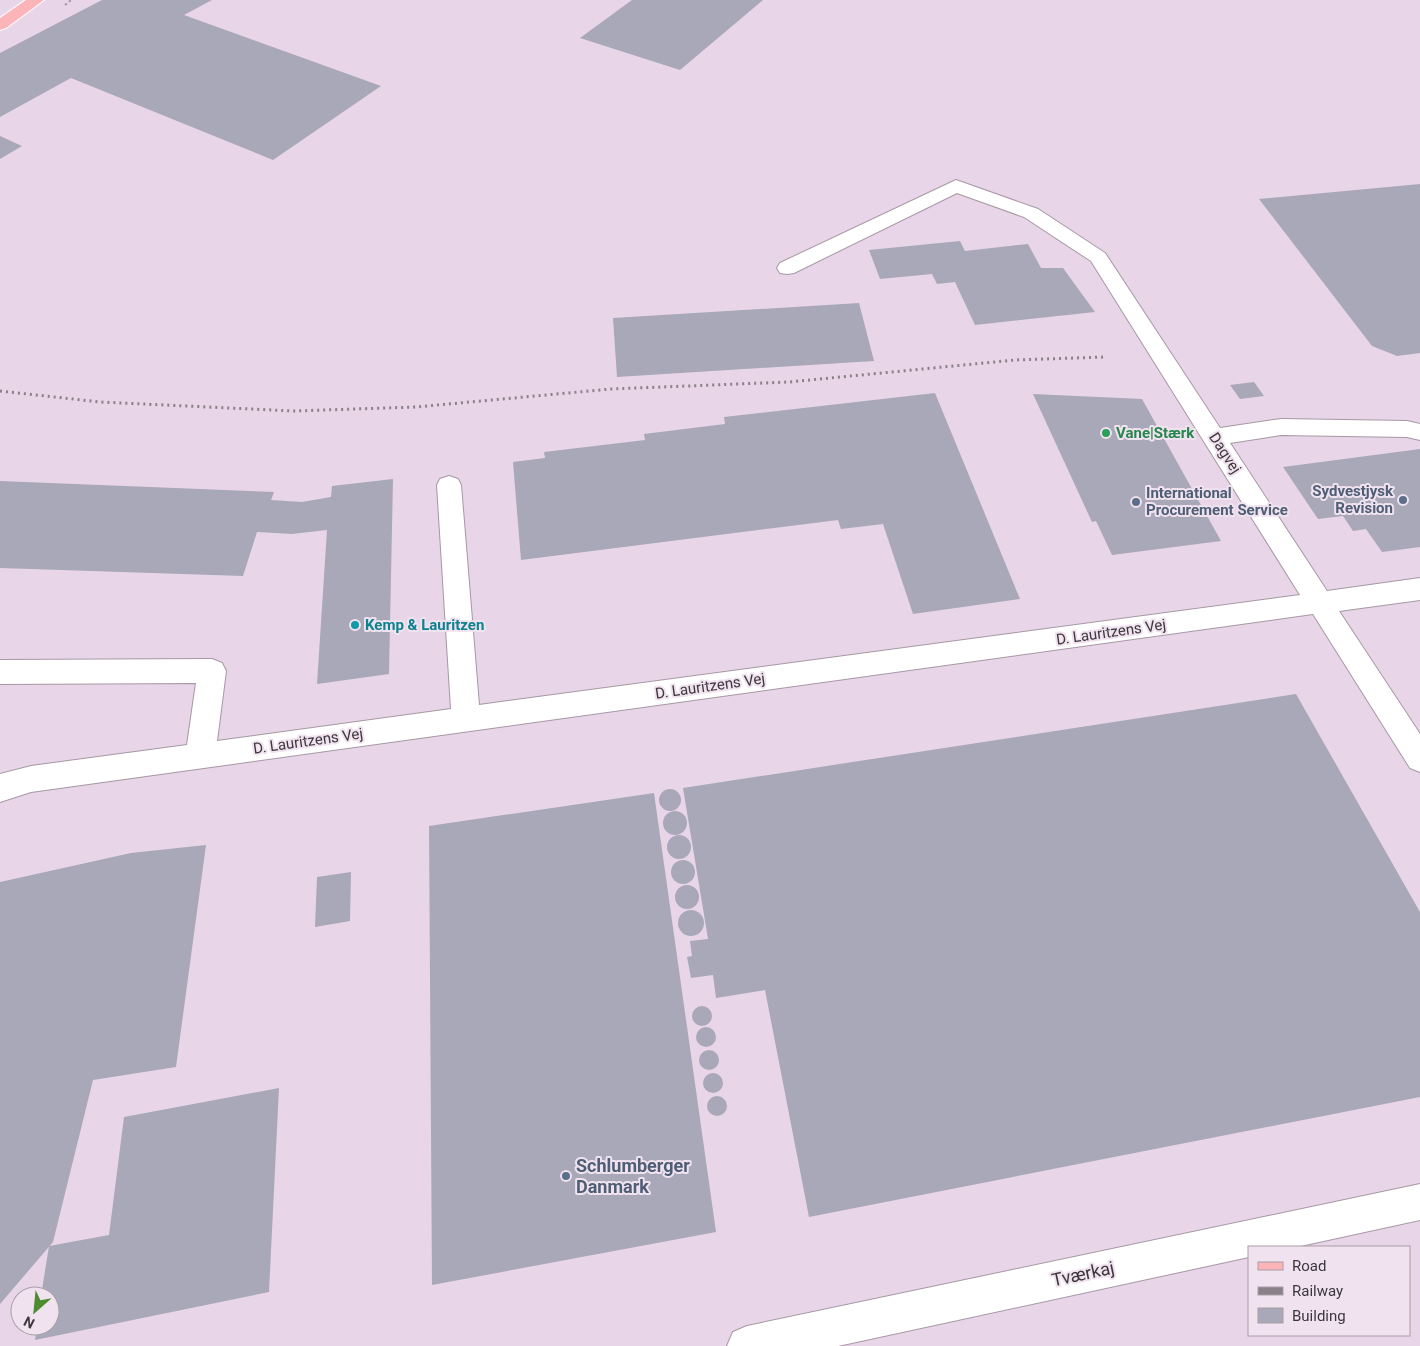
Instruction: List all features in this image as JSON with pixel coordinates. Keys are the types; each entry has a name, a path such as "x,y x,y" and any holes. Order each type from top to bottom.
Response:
{"main road":[{"path":"0,24 36,0"}],"street":[{"name":"Dagvej","path":"787,268 956,186 1031,213 1098,257 1322,603 1420,759"},
{"path":"1214,437 1281,427 1407,429 1420,432"},
{"path":"449,485 466,720"},
{"name":"D. Lauritzens Vej","path":"0,788 31,779 1420,590"},
{"path":"0,672 212,671 200,756"},
{"name":"Tværkaj","path":"747,1346 1420,1202"}],"shaded area":[{"path":"0,0 1420,0 1420,1346 0,1346"}],"building":[{"path":"102,0 212,0 184,15 381,86 273,160 71,78 0,117 0,53"},
{"path":"632,0 763,0 680,70 580,38"},
{"path":"0,136 22,146 0,159"},
{"path":"1420,184 1420,353 1397,356 1372,346 1259,199"},
{"path":"960,241 965,251 1028,244 1041,268 1063,268 1095,312 975,325 955,282 937,284 932,274 880,279 869,250"},
{"path":"859,303 874,361 617,377 613,318"},
{"path":"1254,382 1264,396 1240,399 1230,385"},
{"path":"935,393 1020,599 913,614 883,524 841,529 838,520 521,560 513,462 545,458 544,452 645,440 644,434 725,424 724,417"},
{"path":"1033,394 1142,399 1221,541 1112,555 1096,521 1092,522"},
{"path":"1420,449 1420,547 1382,552 1366,529 1353,531 1343,516 1318,519 1283,467"},
{"name":"Kemp & Lauritzen","path":"393,479 389,674 317,684 327,530 292,534 257,532 243,576 0,568 0,481 274,492 271,500 302,502 331,497 332,486"},
{"path":"1296,694 1420,912 1420,1097 809,1217 765,990 716,998 713,975 691,978 687,957 692,956 690,941 708,939 683,788"},
{"path":"666,789 674,789 681,796 681,804 674,811 666,811 659,804 659,796"},
{"path":"654,793 716,1232 432,1285 429,826"},
{"path":"675,811 683,815 687,823 683,831 675,835 667,831 663,823 667,815"},
{"path":"679,835 688,838 691,847 688,856 679,859 670,856 667,847 670,838"},
{"path":"206,845 176,1067 93,1080 53,1242 15,1286 10,1286 10,1292 0,1304 0,882 131,853"},
{"path":"683,860 692,863 695,872 692,881 683,884 674,881 671,872 674,863"},
{"path":"351,872 350,921 315,927 317,877"},
{"path":"682,885 692,885 699,892 699,902 692,909 682,909 675,902 675,892"},
{"path":"691,910 700,914 704,923 700,932 691,936 682,932 678,923 682,914"},
{"path":"702,1006 709,1009 712,1016 709,1023 702,1026 695,1023 692,1016 695,1009"},
{"path":"706,1027 713,1030 716,1037 713,1044 706,1047 699,1044 696,1037 699,1030"},
{"path":"709,1050 716,1053 719,1060 716,1067 709,1070 702,1067 699,1060 702,1053"},
{"path":"713,1073 720,1076 723,1083 720,1090 713,1093 706,1090 703,1083 706,1076"},
{"path":"279,1088 269,1292 60,1335 60,1286 43,1286 49,1246 109,1235 124,1117"},
{"path":"713,1096 721,1096 727,1102 727,1110 721,1116 713,1116 707,1110 707,1102"},
{"path":"36,1336 54,1336 35,1340"}],"railway":[{"path":"0,391 100,402 294,411 416,407 611,389 789,382 1015,360 1105,357"}],"place":[{"name":"Vane|Stærk","path":"1106,433"},
{"name":"Sydvestjysk Revision","path":"1403,500"},
{"name":"International Procurement Service","path":"1136,502"},
{"name":"Kemp & Lauritzen","path":"355,625"},
{"name":"Schlumberger Danmark","path":"566,1176"}]}
